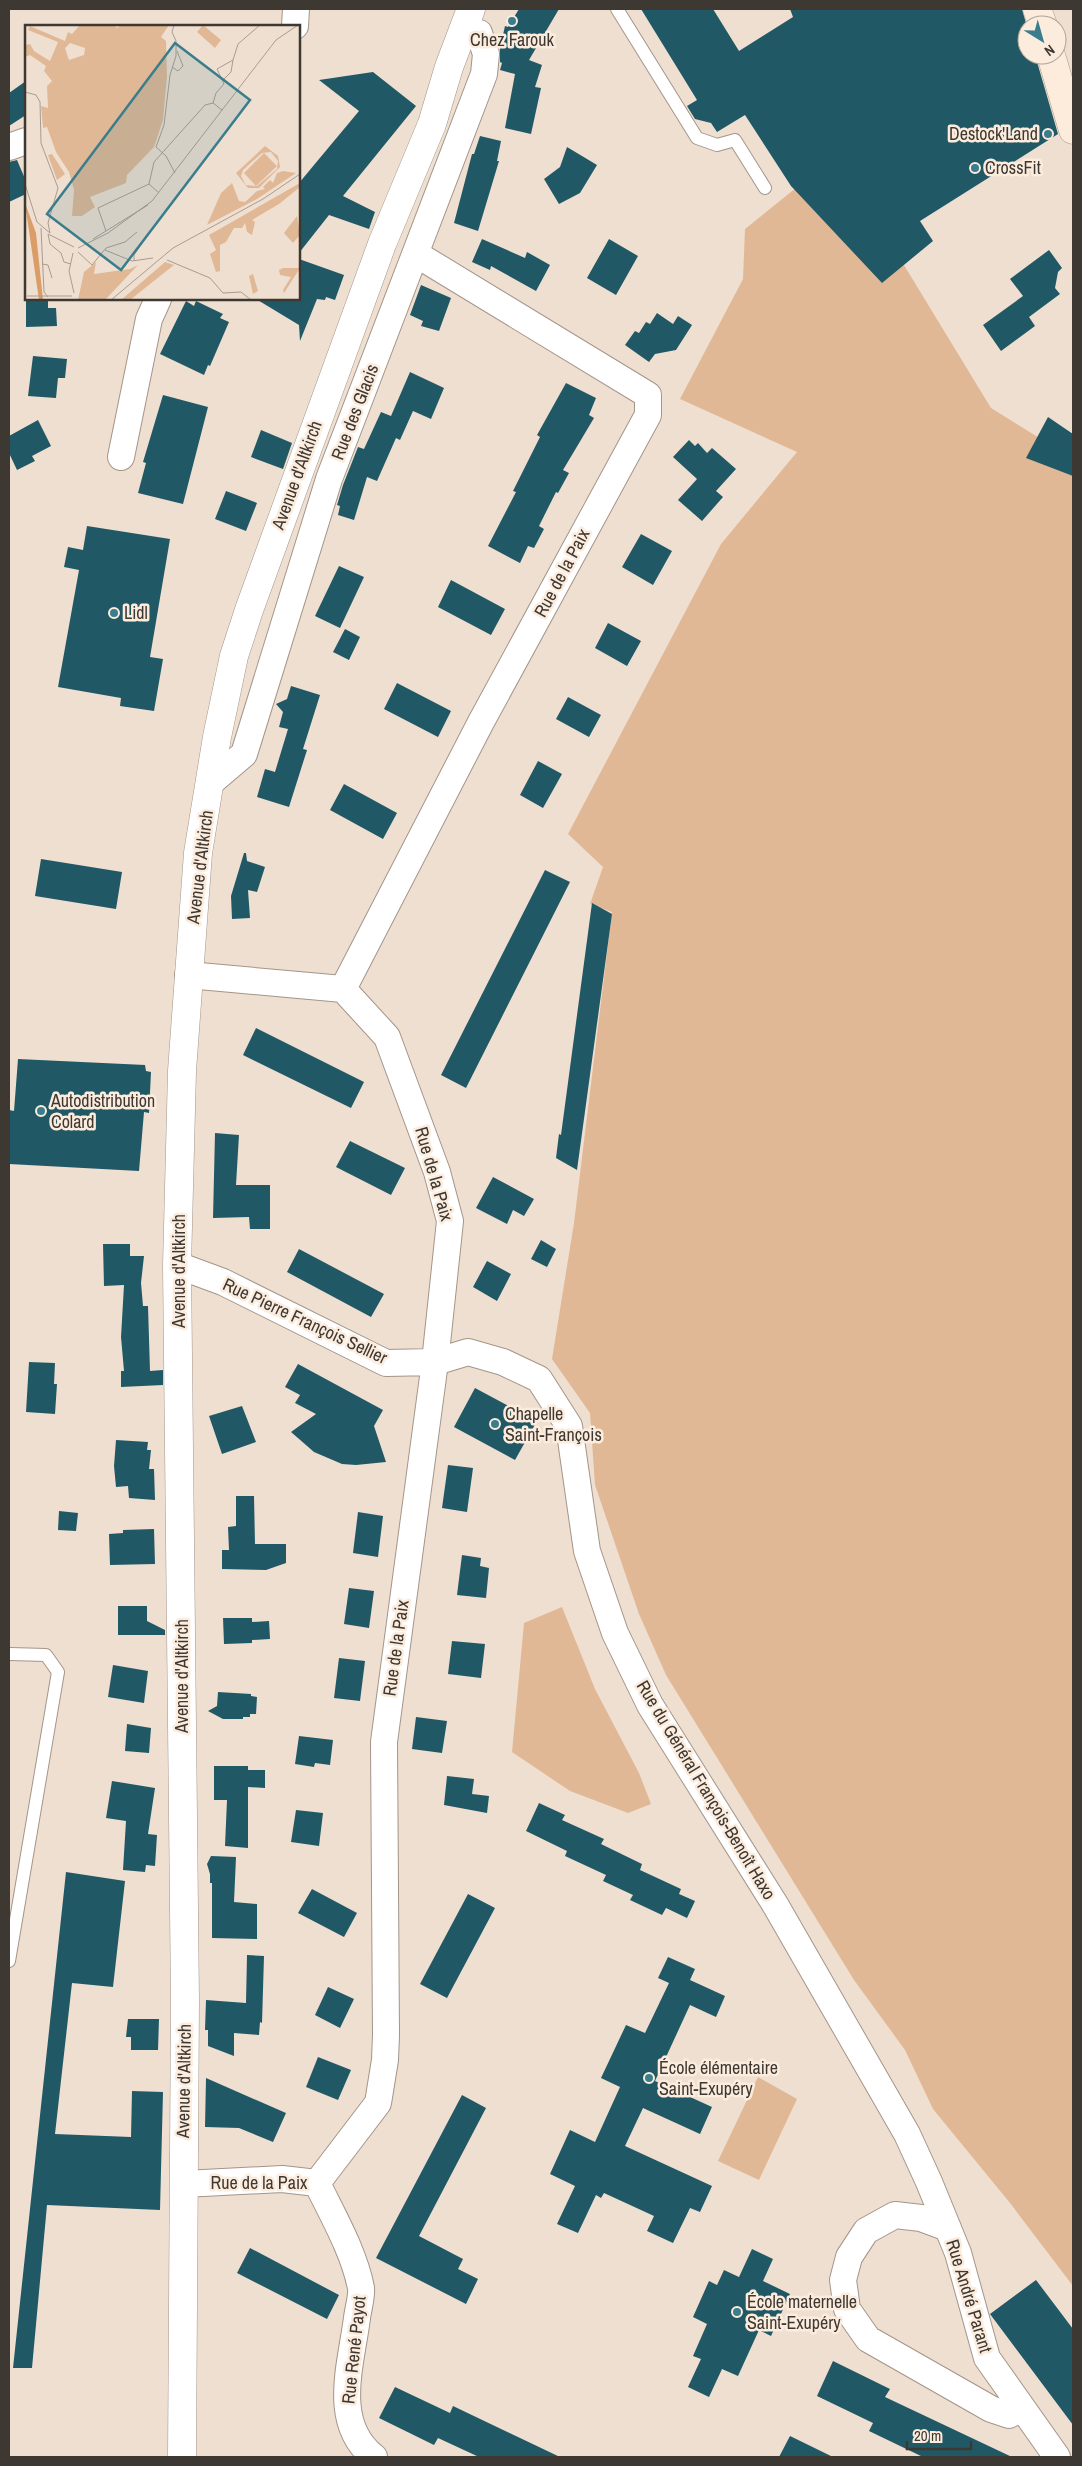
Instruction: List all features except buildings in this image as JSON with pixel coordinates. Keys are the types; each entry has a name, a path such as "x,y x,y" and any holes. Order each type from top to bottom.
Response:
{"main road":[{"path":"1054,65 1073,130"}],"street":[{"path":"295,25 296,9"},
{"name":"Avenue d'Altkirch","path":"182,2457 185,2001 177,1265 182,1071 198,853 217,737 234,656 249,610 382,244 432,124 449,67 480,17"},
{"name":"Rue des Glacis","path":"210,783 244,754 329,479 484,74 486,54 480,17"},
{"path":"9,147 25,141"},
{"name":"Rue de la Paix","path":"184,2184 282,2179 317,2183 378,2103 385,2060 384,1742 435,1362 450,1221 434,1163 387,1036 343,990 481,722 648,415 648,395 416,254"},
{"path":"121,456 149,319 158,300"},
{"path":"188,975 343,990"},
{"name":"Rue Pierre François Sellier","path":"177,1265 223,1282 386,1363 435,1362"},
{"name":"Rue du Général François-Benoît Haxo","path":"435,1362 468,1352 504,1362 539,1379 569,1426 588,1552 616,1634 650,1704 776,1906 907,2134 948,2228"},
{"name":"Rue René Payot","path":"317,2183 351,2258 361,2290 346,2396 349,2425 374,2457"},
{"name":"Rue André Parant","path":"1021,2408 1009,2415 991,2409 868,2339 848,2309 842,2280 849,2257 866,2231 896,2215 921,2218 948,2228 958,2253 987,2358 1057,2457"}],"lane":[{"path":"617,9 697,138 717,145 735,140 765,188"},
{"path":"9,1656 46,1655 58,1672 9,1961"}],"shaded area":[{"path":"837,155 991,408 1073,459 1073,2286 1010,2203 933,2109 905,2050 854,1980 666,1675 639,1614 595,1485 590,1413 552,1359 574,1223 612,912 590,904 603,867 568,834 721,544 797,452 680,399 743,279 745,229"},
{"path":"562,1607 595,1689 639,1773 651,1804 628,1813 570,1791 512,1752 524,1623"},
{"path":"758,2077 797,2099 759,2180 718,2161"}],"place":[{"name":"Chez Farouk","path":"512,21"},
{"name":"Destock'Land","path":"1048,134"},
{"name":"CrossFit","path":"975,168"},
{"name":"Lidl","path":"114,613"},
{"name":"Autodistribution Colard","path":"41,1111"},
{"name":"Chapelle Saint-François","path":"495,1424"},
{"name":"École élémentaire Saint-Exupéry","path":"649,2078"},
{"name":"École maternelle Saint-Exupéry","path":"737,2312"}]}
